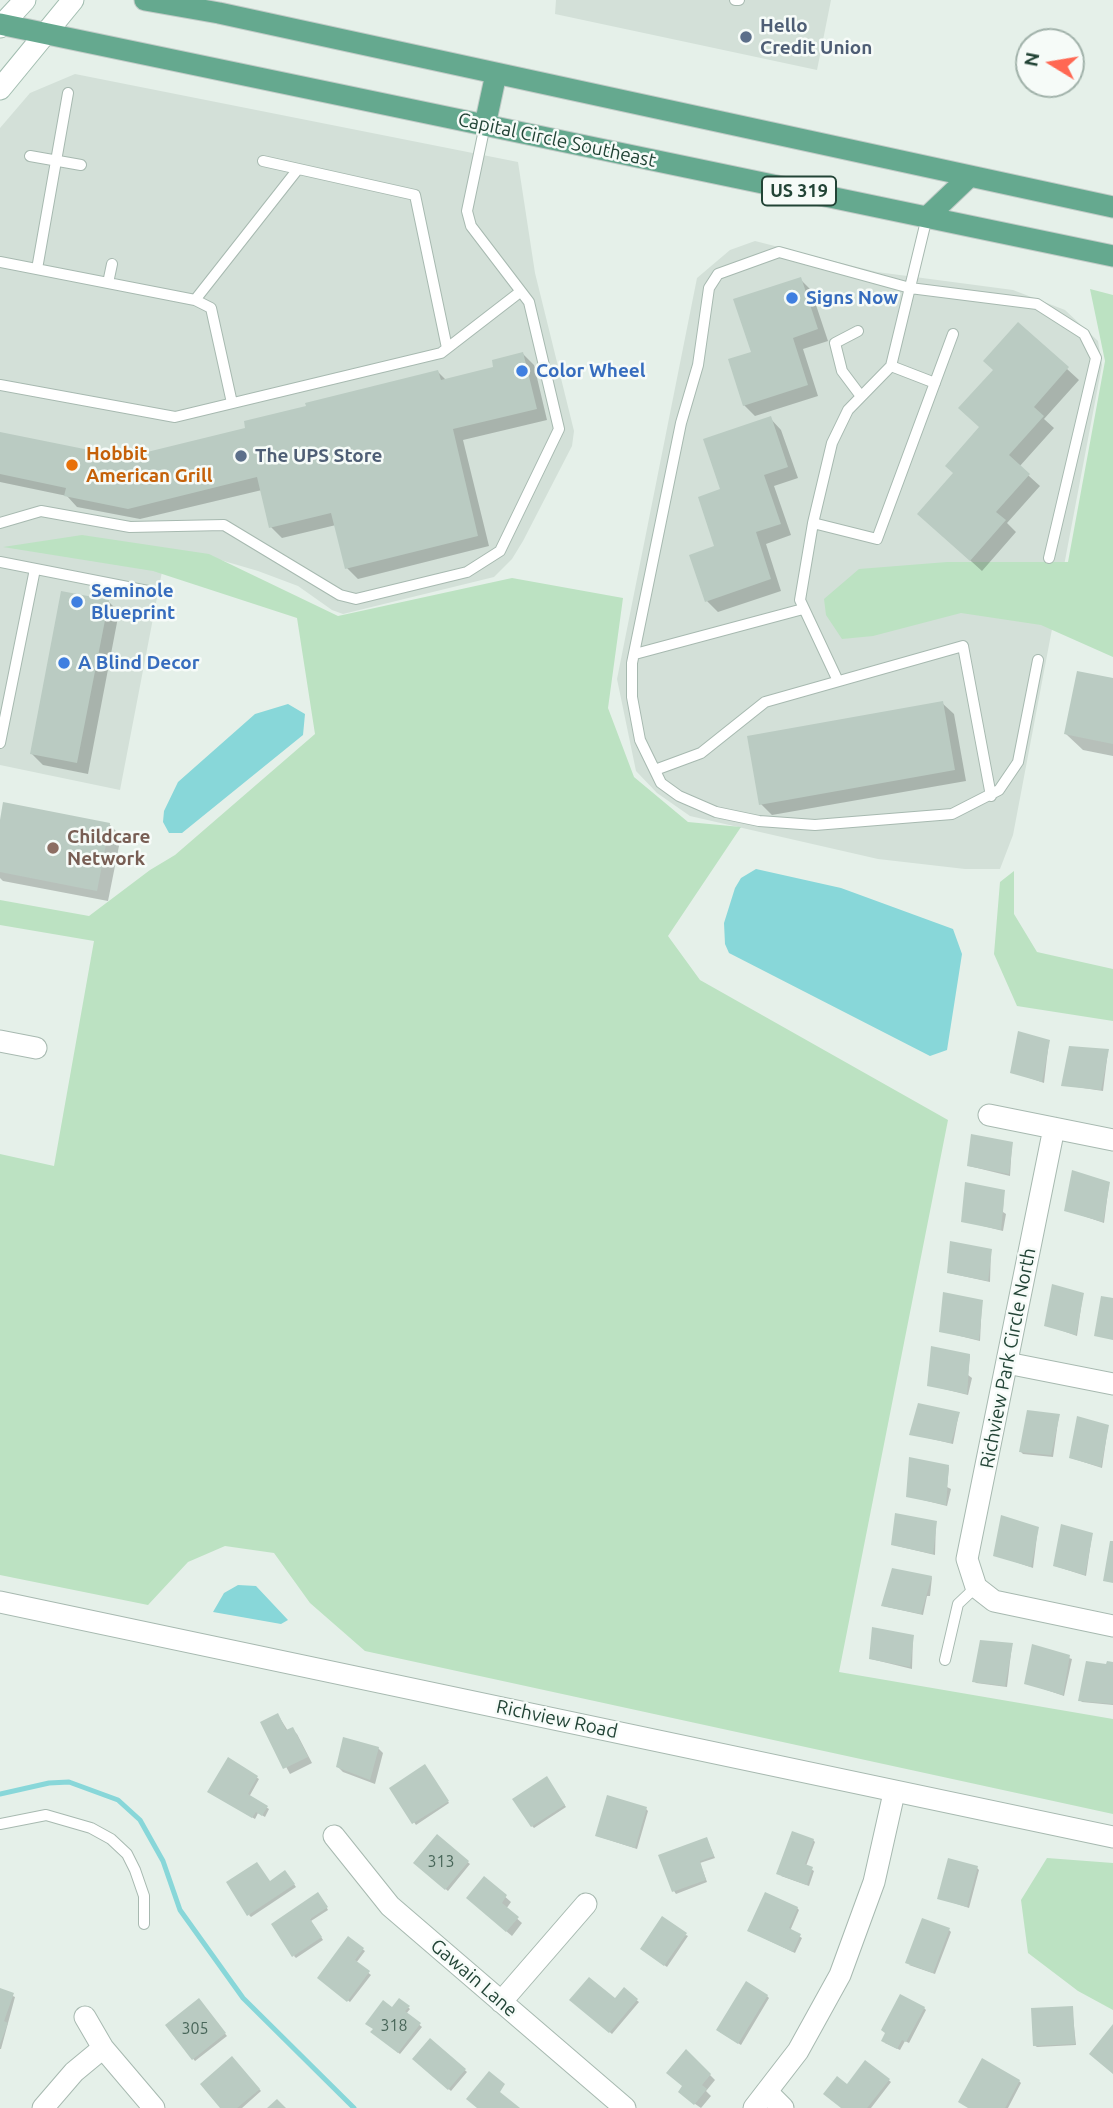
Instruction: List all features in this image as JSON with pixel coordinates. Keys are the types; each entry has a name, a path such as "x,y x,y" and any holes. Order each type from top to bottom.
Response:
{"main road":[{"name":"US 319","path":"145,0 211,7 496,74 1113,207"},
{"name":"Capital Circle Southeast","path":"1,25 1113,256"},
{"path":"485,125 496,74"},
{"path":"927,217 969,177"}],"street":[{"path":"1,25 25,0"},
{"path":"0,89 43,33 73,0"},
{"path":"0,1041 36,1048"},
{"path":"989,1115 1113,1140"},
{"name":"Richview Park Circle North","path":"976,1587 967,1559 1054,1128"},
{"path":"1007,1363 1113,1384"},
{"path":"976,1587 983,1596 1008,1605 1113,1626"},
{"name":"Richview Road","path":"0,1602 359,1676 894,1793 1113,1837"},
{"path":"783,2108 760,2100 798,2051 840,1975 874,1882 894,1793"},
{"name":"Gawain Lane","path":"334,1836 390,1906 625,2108"},
{"path":"501,2002 586,1904"},
{"path":"85,2017 103,2048 154,2108"},
{"path":"43,2108 74,2072 103,2048"}],"lane":[{"path":"37,269 68,93"},
{"path":"0,523 41,511 130,527 224,525 340,595 356,599 467,572 500,551 559,429 529,302 471,226 467,211 485,125"},
{"path":"30,156 81,165"},
{"path":"263,161 415,195 447,348"},
{"path":"195,300 298,169"},
{"path":"838,681 802,605 813,523 832,443 848,410 891,366 927,217"},
{"path":"1038,660 1018,762 999,790 951,814 815,825 770,822 716,812 679,796 661,783 640,740 632,697 635,653 681,424 698,365 709,288 718,274 779,253 910,288 1037,304 1084,334 1096,358 1049,558"},
{"path":"0,262 195,300 211,308 232,403"},
{"path":"108,283 112,264"},
{"path":"0,385 175,417 441,354 520,292"},
{"path":"858,331 835,343 842,371 860,395"},
{"path":"813,523 877,539 953,334"},
{"path":"891,366 935,383"},
{"path":"0,562 148,591"},
{"path":"0,743 36,569"},
{"path":"635,653 802,605"},
{"path":"655,770 701,754 765,702 963,646 991,796"},
{"path":"945,1660 958,1605 976,1587"},
{"path":"0,1824 46,1815 91,1828 111,1839 127,1854 135,1870 144,1896 145,1924"}],"shaded area":[{"name":"Hello Credit Union","path":"556,0 831,0 817,70 555,14"},
{"path":"75,74 518,162 535,273 574,431 572,446 523,541 512,559 494,577 343,614 332,610 298,586 258,571 217,559 165,556 120,790 0,765 0,128 30,93"},
{"path":"755,241 877,272 1013,290 1065,310 1098,341 1102,365 1013,835 1000,869 965,869 878,859 690,816 657,793 636,771 617,679 697,278 730,250"}],"green space":[{"path":"1090,289 1113,295 1113,657 1041,625 961,613 873,636 842,639 826,615 824,599 859,569 947,562 1068,562 1105,361"},
{"path":"82,535 209,554 338,616 512,578 623,598 608,708 634,777 688,822 741,827 668,936 700,980 948,1120 839,1672 1113,1719 1113,1814 365,1651 310,1603 274,1553 225,1546 188,1562 148,1605 0,1575 0,1154 54,1166 94,941 0,925 0,900 89,916 150,870 175,855 315,734 297,618 153,571 3,547"},
{"path":"1014,871 1014,914 1037,952 1113,969 1113,1021 1017,1006 994,954 1000,882"},
{"path":"1047,1858 1113,1863 1113,2010 1078,1991 1028,1953 1021,1900"}],"water":[{"path":"288,704 305,714 303,735 182,833 169,833 163,822 164,811 178,782 255,714"},
{"path":"756,869 841,888 953,929 962,954 947,1050 930,1056 729,953 725,944 724,923 735,888 741,878"},
{"path":"238,1585 256,1586 288,1620 281,1624 213,1612 224,1593"}],"building":[{"path":"801,277 818,329 793,338 808,385 743,406 728,359 751,352 733,299"},
{"path":"1018,322 1069,367 1034,407 1044,416 1009,455 1030,474 996,512 1006,520 970,561 917,514 953,473 945,466 979,427 958,408 993,370 983,361"},
{"path":"523,352 537,409 453,429 478,536 345,569 331,513 269,528 257,477 128,509 64,496 66,488 0,474 0,432 109,454 111,447 126,450 142,446 143,453 245,428 244,421 306,406 305,403 438,370 441,380 493,367 492,360"},
{"path":"771,416 788,467 764,475 781,524 756,532 771,579 705,602 689,555 714,546 698,497 720,489 703,439"},
{"path":"61,591 109,600 77,763 30,754"},
{"path":"1077,671 1113,678 1113,744 1064,734"},
{"path":"943,701 955,770 759,805 747,736"},
{"name":"Childcare Network","path":"3,802 110,823 97,891 0,872 0,820"},
{"path":"1018,1031 1050,1040 1042,1082 1010,1073"},
{"path":"1069,1046 1109,1049 1101,1090 1061,1086"},
{"path":"971,1134 1013,1142 1009,1174 967,1166"},
{"path":"1072,1170 1110,1182 1103,1222 1064,1211"},
{"path":"965,1182 1005,1190 1001,1230 961,1222"},
{"path":"950,1241 992,1249 988,1281 947,1273"},
{"path":"1052,1284 1084,1293 1076,1335 1044,1326"},
{"path":"943,1292 983,1300 979,1340 939,1332"},
{"path":"1101,1296 1113,1298 1113,1340 1094,1336"},
{"path":"931,1346 970,1354 967,1394 927,1386"},
{"path":"918,1403 960,1412 951,1443 909,1435"},
{"path":"1027,1410 1060,1414 1051,1455 1019,1452"},
{"path":"1077,1416 1109,1425 1101,1467 1069,1458"},
{"path":"909,1457 949,1465 946,1505 906,1497"},
{"path":"895,1513 937,1521 933,1554 891,1545"},
{"path":"1001,1515 1039,1527 1031,1567 993,1556"},
{"path":"1061,1524 1093,1533 1085,1575 1053,1566"},
{"path":"1110,1541 1113,1541 1113,1583 1103,1581"},
{"path":"892,1568 932,1576 921,1614 881,1606"},
{"path":"872,1627 914,1635 910,1667 869,1659"},
{"path":"980,1640 1013,1643 1005,1686 972,1682"},
{"path":"1032,1644 1070,1655 1063,1695 1024,1684"},
{"path":"1086,1661 1106,1664 1107,1661 1113,1662 1113,1704 1078,1701"},
{"path":"278,1713 286,1730 293,1727 308,1757 283,1769 260,1722"},
{"path":"343,1737 379,1747 370,1780 336,1767"},
{"path":"228,1757 258,1776 248,1794 268,1806 262,1816 256,1812 252,1818 207,1792"},
{"path":"425,1764 449,1801 412,1824 389,1788"},
{"path":"547,1776 565,1805 531,1827 512,1799"},
{"path":"607,1795 647,1807 635,1848 595,1836"},
{"path":"792,1831 814,1839 805,1864 813,1867 807,1885 776,1874"},
{"path":"437,1834 469,1861 445,1890 413,1863"},
{"path":"707,1837 714,1856 700,1861 706,1880 672,1892 658,1855"},
{"path":"948,1858 978,1866 967,1907 937,1899"},
{"path":"257,1862 270,1881 285,1870 295,1884 247,1916 226,1882"},
{"path":"484,1876 507,1895 502,1903 519,1917 506,1932 466,1898"},
{"path":"318,1892 328,1907 310,1919 322,1937 292,1957 271,1924"},
{"path":"765,1892 798,1907 789,1928 801,1934 793,1952 747,1931"},
{"path":"662,1916 687,1933 664,1966 640,1949"},
{"path":"922,1918 950,1928 933,1973 905,1963"},
{"path":"348,1936 364,1948 355,1960 370,1971 347,2002 317,1978"},
{"path":"589,1977 615,1998 624,1987 638,1999 609,2033 569,2000"},
{"path":"746,1981 768,1995 738,2044 716,2030"},
{"path":"0,1988 14,1993 4,2021 8,2023 0,2044"},
{"path":"900,1994 925,2007 906,2042 902,2040 897,2049 881,2041 885,2033 881,2030"},
{"path":"199,1998 226,2033 192,2060 165,2025"},
{"path":"399,1998 410,2006 405,2011 421,2023 398,2053 370,2032 373,2029 365,2024 383,2000 392,2007"},
{"path":"1073,2006 1075,2044 1033,2046 1031,2008"},
{"path":"1113,2024 1113,2074 1089,2054"},
{"path":"430,2038 466,2069 448,2090 412,2059"},
{"path":"686,2049 711,2074 702,2085 707,2089 694,2105 678,2092 682,2086 666,2073"},
{"path":"232,2056 260,2089 237,2108 220,2108 200,2084"},
{"path":"982,2058 1020,2080 1005,2108 968,2108 958,2102"},
{"path":"865,2060 890,2079 867,2108 841,2108 823,2094 837,2076 847,2084"},
{"path":"489,2071 505,2084 500,2092 520,2108 477,2108 466,2099"},
{"path":"277,2099 286,2108 267,2108"}],"waterway":[{"path":"0,1794 49,1783 69,1782 118,1800 140,1820 163,1861 180,1910 243,1998 354,2108"}],"place":[{"name":"Hello Credit Union","path":"746,37"},
{"name":"Signs Now","path":"792,298"},
{"name":"Color Wheel","path":"522,371"},
{"name":"The UPS Store","path":"241,456"},
{"name":"Hobbit American Grill","path":"72,465"},
{"name":"Seminole Blueprint","path":"77,602"},
{"name":"A Blind Decor","path":"64,663"},
{"name":"Childcare Network","path":"53,848"}]}
